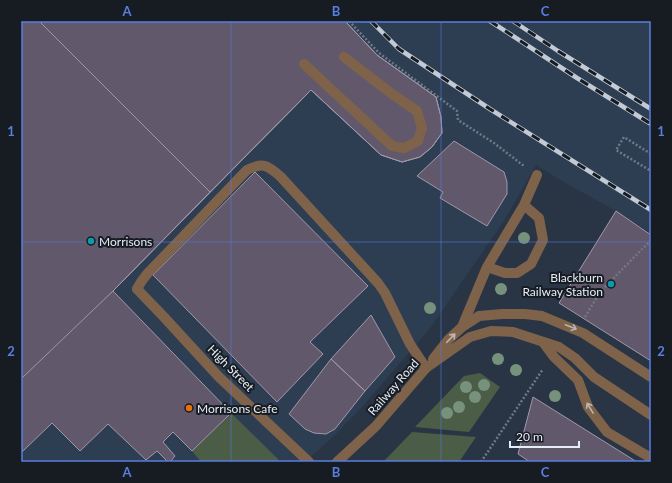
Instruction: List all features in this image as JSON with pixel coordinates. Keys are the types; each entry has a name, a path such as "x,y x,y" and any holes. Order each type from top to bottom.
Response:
{"street":[{"path":"304,64 392,146 404,148 418,141 422,128 417,111 392,94 344,57"},
{"name":"High Street","path":"309,462 220,377 137,289 141,282 163,258 247,170 256,166 271,168 378,282 410,344 426,368"},
{"path":"462,326 487,267 524,205 537,176"},
{"path":"487,267 505,273 517,273 530,264 543,240 539,218 524,205"},
{"path":"426,368 448,340 462,326 479,316 525,314 542,316 583,333 651,377"},
{"name":"Railway Road","path":"337,462 376,426 426,368 470,337 491,331 514,332 559,347 575,358 594,376 651,415"},
{"path":"543,342 554,356 578,380 588,407 607,432 651,458"}],"path":[{"path":"349,21 379,53 457,111 458,120 494,143 537,176"},
{"path":"651,154 624,137 616,150 651,171"}],"shaded area":[{"path":"21,21 651,21 651,233 536,165 505,219 431,327 362,407 337,433 305,462 21,462"}],"green space":[{"path":"480,373 500,387 469,432 415,427 464,376"},
{"path":"231,413 278,459 278,462 201,462 192,451"},
{"path":"412,432 476,437 459,462 383,462"}],"building":[{"name":"Morrisons","path":"21,21 39,21 210,192 113,291 21,379"},
{"name":"Morrisons","path":"21,21 345,21 377,55 436,97 441,117 442,133 432,147 420,157 402,162 381,155 311,90 113,291 231,413 192,451 173,432 163,442 175,456 170,462 168,462 157,451 146,460 108,424 80,451 52,423 21,453"},
{"path":"39,21 345,21 377,55 436,97 441,117 442,133 432,147 420,157 402,162 381,155 311,90 210,192"},
{"path":"454,141 504,172 507,182 507,194 487,226 440,198 443,192 417,176"},
{"path":"255,172 368,286 310,342 323,354 277,402 153,275"},
{"name":"Blackburn Railway Station","path":"616,211 651,235 651,361 559,303"},
{"path":"371,315 395,357 365,391 331,359"},
{"path":"331,359 365,391 335,429 326,434 314,433 305,429 289,414"},
{"path":"533,397 637,462 530,462 518,454"}],"railway":[{"path":"371,21 399,49 490,109 651,210"},
{"path":"490,21 651,124"},
{"path":"513,21 651,109"}],"place":[{"name":"Morrisons","path":"91,241"},
{"name":"Blackburn Railway Station","path":"611,284"},
{"name":"Morrisons Cafe","path":"189,408"}]}
